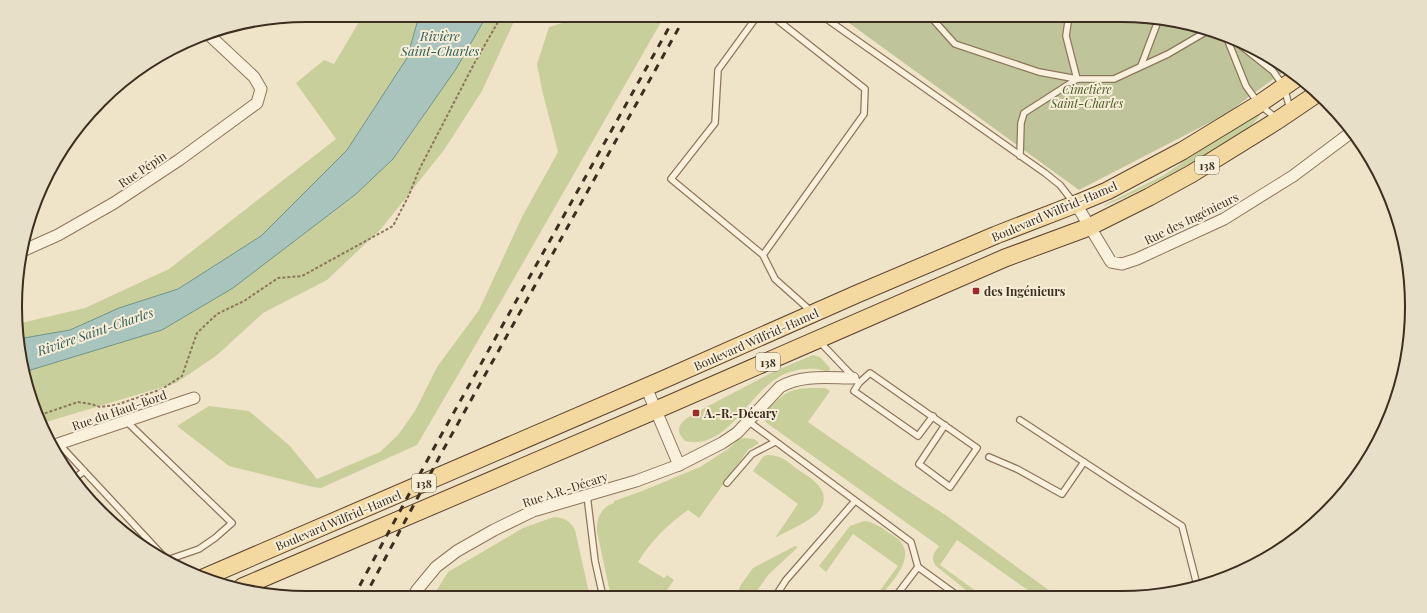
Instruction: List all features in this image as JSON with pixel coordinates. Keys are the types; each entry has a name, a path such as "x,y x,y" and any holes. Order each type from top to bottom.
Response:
{"main road":[{"name":"Boulevard Wilfrid-Hamel","path":"211,574 996,235 1106,191 1182,151 1259,104 1293,80"},
{"name":"Boulevard Wilfrid-Hamel","path":"247,585 360,538 1006,258 1089,226 1192,174 1285,116 1312,97"}],"street":[{"name":"Rue Pépin","path":"28,249 58,235 114,203 179,160 257,103 261,89 254,77 212,38"},
{"name":"Rue des Ingénieurs","path":"1076,204 1111,262 1122,264 1224,219 1293,176 1348,135"},
{"name":"Rue A.R.-Décary","path":"416,591 436,567 457,551 494,530 533,511 636,481 679,465 722,443 737,433 780,387 788,382 806,378 856,381"},
{"path":"646,387 679,465"},
{"name":"Rue du Haut-Bord","path":"57,444 194,398"}],"lane":[{"path":"753,22 718,70 715,123 671,179 763,255 775,279 814,314"},
{"path":"763,255 864,114 865,89 780,22"},
{"path":"831,22 1060,185 1076,204"},
{"path":"935,22 955,44 1039,72 1077,79 1114,79 1168,54 1202,34"},
{"path":"1068,22 1066,36 1077,79"},
{"path":"1141,66 1157,24"},
{"path":"1229,44 1246,86 1259,104 1285,116 1284,87 1273,71 1252,54"},
{"path":"1020,156 1021,124 1024,113 1077,79"},
{"path":"818,339 856,381"},
{"path":"932,416 918,436 854,391 856,381 870,373 945,425 978,449 950,486 919,464 945,425"},
{"path":"1020,420 1182,526 1196,580"},
{"path":"126,421 232,523 215,538 199,549 174,558"},
{"path":"748,421 911,542 918,567 951,591"},
{"path":"727,482 752,454 775,442"},
{"path":"61,450 84,471 152,545"},
{"path":"989,457 1017,469 1062,494 1084,462"},
{"path":"78,476 84,471"},
{"path":"587,495 595,561 602,591"},
{"path":"779,591 786,580 855,501"},
{"path":"900,591 918,567"}],"path":[{"path":"44,414 78,402 100,407 116,405 162,389 182,376 197,333 217,314 244,301 278,278 302,276 393,226 475,62 498,22"}],"green space":[{"path":"359,22 418,22 407,58 347,150 261,236 178,289 119,308 70,330 24,338 23,323 85,308 169,269 336,139 296,83 324,60 334,64"},
{"path":"483,22 514,22 482,91 444,150 381,229 327,280 263,313 216,356 176,383 47,422 37,398 29,370 162,330 233,288 356,194 393,159 456,69"},
{"path":"566,22 661,22 417,445 321,488 229,466 177,426 209,406 249,411 290,446 317,479 380,452 398,435 415,411 437,367 479,310 522,217 558,152 537,64 549,27"},
{"name":"Cimetière Saint-Charles","path":"848,22 1120,22 1158,24 1176,27 1212,37 1246,51 1282,72 1226,114 1079,190"},
{"path":"1260,113 1254,123 1245,131 1211,152 1141,190 1104,206 1164,175 1231,129"},
{"path":"813,355 820,357 830,368 829,372 817,369 800,369 790,372 776,379 763,389 728,427 715,437 701,442 685,441 681,437 679,432 680,425 692,415 773,372"},
{"path":"802,388 825,388 830,391 808,422 899,485 947,516 1050,591 1029,591 957,540 940,565 976,591 967,591 936,566 933,558 934,553 939,546 765,421 765,413 771,406 789,392"},
{"path":"744,438 754,439 759,443 748,450 699,518 688,510 660,534 648,547 638,562 664,578 667,575 674,580 666,591 610,591 597,532 597,523 600,514 606,507 614,503 614,501 700,467 728,449 738,440"},
{"path":"767,455 776,456 790,463 819,486 824,497 823,504 816,514 805,522 775,538 798,504 753,471 763,457"},
{"path":"554,517 566,520 571,524 575,530 589,591 436,591 448,572 523,528"},
{"path":"864,521 871,522 897,538 905,549 905,556 900,570 885,591 880,591 898,566 853,534 826,572 819,566 850,526"},
{"path":"795,546 797,548 768,575 757,591 739,591 740,586 753,568"}],"water":[{"name":"Rivière Saint-Charles","path":"483,22 456,69 393,159 356,194 233,288 162,330 29,370 24,338 70,330 119,308 178,289 261,236 347,150 407,58 417,23"}],"railway":[{"path":"357,591 434,448 672,22"},
{"path":"368,591 442,452 682,22"}],"place":[{"name":"des Ingénieurs","path":"976,291"},
{"name":"A.-R.-Décary","path":"696,413"}]}
